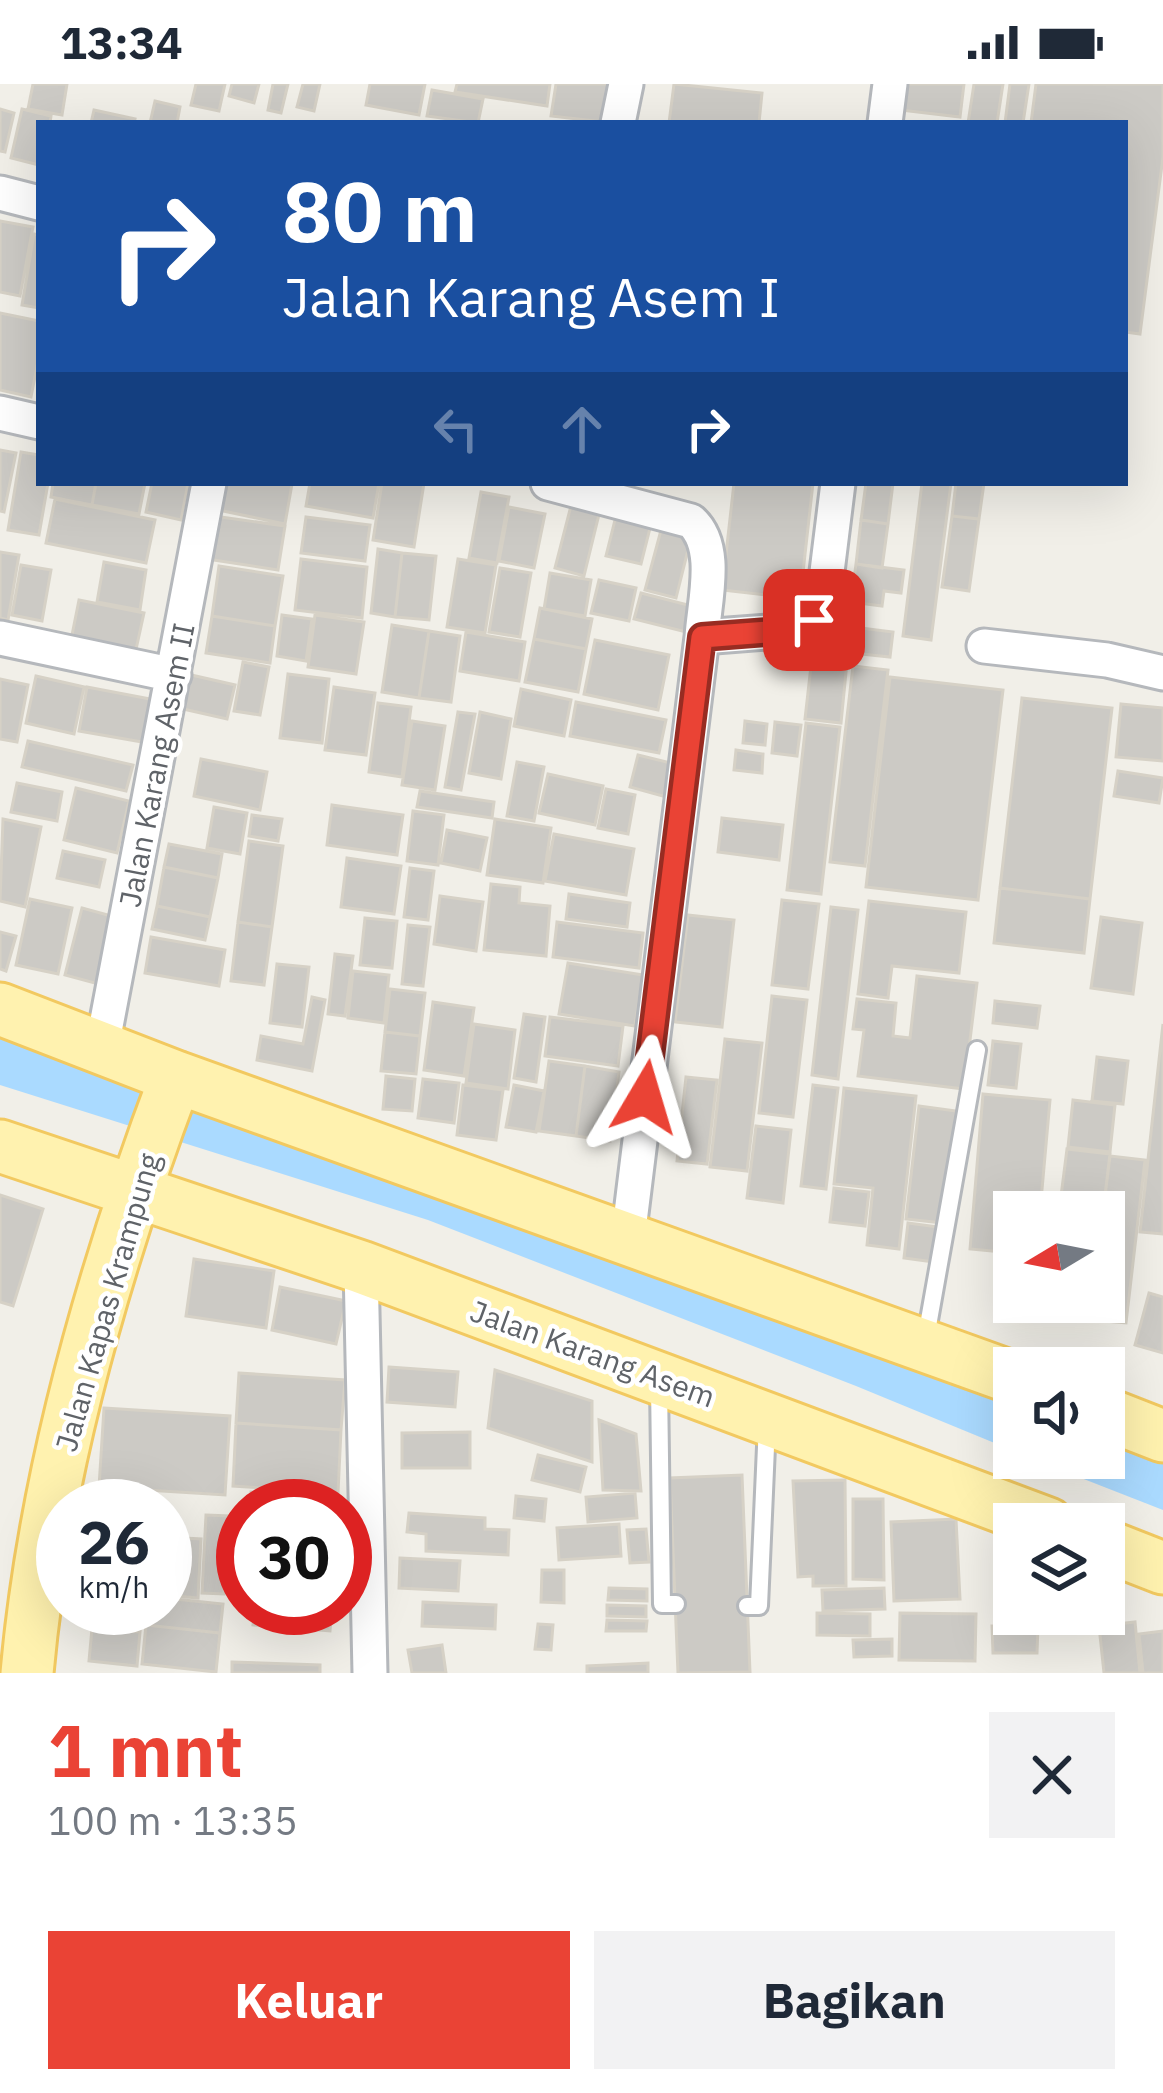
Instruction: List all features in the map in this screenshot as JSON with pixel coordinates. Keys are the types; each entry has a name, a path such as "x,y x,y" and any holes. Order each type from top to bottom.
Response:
{"main road":[{"path":"0,1009 102,1047 173,1083 628,1238 993,1370"},
{"name":"Jalan Kapas Krampung","path":"27,1673 52,1500 136,1187 173,1083"},
{"name":"Jalan Karang Asem","path":"0,1146 136,1187 361,1267 993,1503"},
{"path":"1125,1421 1163,1436"},
{"path":"1125,1553 1163,1568"}],"street":[{"path":"619,120 626,84"},
{"path":"885,120 890,84"},
{"path":"0,193 36,202"},
{"path":"0,413 36,421"},
{"name":"Jalan Karang Asem II","path":"102,1047 208,486"},
{"path":"559,486 691,521 707,545 702,637 628,1238"},
{"path":"702,637 807,629 823,604 838,486"},
{"path":"0,638 174,675"},
{"path":"984,646 1107,660 1163,673"},
{"path":"361,1267 370,1673"}],"lane":[{"path":"924,1344 977,1050"},
{"path":"659,1377 662,1604 676,1604"},
{"path":"747,1606 760,1606 767,1417"}],"water":[{"path":"0,1037 993,1398 993,1442 428,1220 0,1085"},
{"path":"1125,1448 1163,1462 1163,1510 1084,1479 1125,1479"}],"building":[{"path":"33,84 67,84 62,115 28,109"},
{"path":"196,84 225,84 219,111 191,105"},
{"path":"232,84 259,84 254,103 229,96"},
{"path":"273,84 288,84 281,113 268,110"},
{"path":"303,84 320,84 314,111 297,107"},
{"path":"370,84 425,84 419,115 366,105"},
{"path":"457,84 550,84 547,106 455,92"},
{"path":"556,84 619,84 613,120 551,116"},
{"path":"674,84 762,93 759,120 669,120"},
{"path":"895,84 964,84 960,117 892,109"},
{"path":"974,84 1003,84 997,120 968,120"},
{"path":"1010,84 1029,84 1023,120 1005,120"},
{"path":"1036,84 1163,84 1163,157 1140,334 1128,332 1128,120 1031,120"},
{"path":"432,90 483,99 479,120 427,116"},
{"path":"155,101 180,107 178,120 151,120"},
{"path":"0,109 14,113 5,152 0,151"},
{"path":"22,109 51,116 50,120 36,120 36,164 11,158"},
{"path":"94,110 135,119 135,120 92,120"},
{"path":"0,221 33,227 20,296 0,292"},
{"path":"34,234 36,307 22,305"},
{"path":"0,313 36,320 31,397 0,390"},
{"path":"0,450 16,453 4,512 0,511"},
{"path":"21,452 36,454 36,486 47,486 39,535 8,530"},
{"path":"53,486 95,486 92,505 51,497"},
{"path":"95,486 144,486 139,514 92,505"},
{"path":"151,486 187,486 181,520 146,512"},
{"path":"218,486 292,486 285,524 214,509"},
{"path":"309,486 378,486 373,518 306,506"},
{"path":"382,486 424,486 414,547 373,540"},
{"path":"734,486 813,486 800,599 722,590"},
{"path":"866,486 893,486 888,524 861,520"},
{"path":"922,486 951,486 931,640 903,636"},
{"path":"956,486 984,486 979,519 952,516"},
{"path":"481,492 509,497 497,563 469,558"},
{"path":"574,494 602,502 584,576 555,568"},
{"path":"55,499 155,520 146,563 46,543"},
{"path":"509,507 545,514 534,568 499,561"},
{"path":"617,512 652,520 641,564 606,556"},
{"path":"214,516 285,526 278,570 207,559"},
{"path":"952,516 979,519 969,591 942,587"},
{"path":"306,517 370,525 365,561 301,553"},
{"path":"861,520 888,524 882,568 856,564"},
{"path":"661,530 691,538 676,598 645,590"},
{"path":"378,549 402,553 395,617 371,613"},
{"path":"0,552 19,555 8,620 0,618"},
{"path":"402,553 436,556 429,620 395,617"},
{"path":"301,559 367,567 362,618 295,610"},
{"path":"458,559 496,565 485,633 447,627"},
{"path":"104,562 146,570 140,610 97,602"},
{"path":"856,564 904,570 901,593 884,591 882,606 851,602"},
{"path":"21,565 51,570 42,621 12,615"},
{"path":"219,566 283,576 275,626 212,616"},
{"path":"500,568 531,573 520,637 489,632"},
{"path":"550,573 591,580 585,616 544,609"},
{"path":"599,580 636,588 629,621 591,613"},
{"path":"641,593 696,607 690,633 634,619"},
{"path":"79,600 144,613 135,654 71,640"},
{"path":"540,608 592,619 586,649 534,639"},
{"path":"282,615 312,619 306,661 277,656"},
{"path":"315,615 364,622 356,674 308,667"},
{"path":"212,616 275,626 270,663 206,653"},
{"path":"392,625 429,631 419,698 382,692"},
{"path":"845,626 893,632 890,657 842,652"},
{"path":"429,631 460,636 451,702 419,698"},
{"path":"466,632 525,642 519,681 460,671"},
{"path":"534,639 586,649 578,692 525,682"},
{"path":"595,640 669,655 658,710 584,694"},
{"path":"812,657 847,662 841,723 805,719"},
{"path":"243,662 269,667 260,715 234,711"},
{"path":"853,666 888,670 865,866 830,862"},
{"path":"187,674 235,685 227,719 179,708"},
{"path":"288,674 329,679 322,743 280,738"},
{"path":"36,676 84,687 74,734 26,723"},
{"path":"890,677 1003,690 978,900 866,887"},
{"path":"0,679 28,685 17,742 0,739"},
{"path":"87,687 150,699 142,742 79,731"},
{"path":"334,687 375,693 366,755 325,750"},
{"path":"521,689 571,700 564,736 514,726"},
{"path":"1022,698 1112,708 1090,899 1000,888"},
{"path":"576,702 666,720 659,753 570,736"},
{"path":"378,703 411,707 402,777 369,772"},
{"path":"1121,704 1163,708 1163,761 1116,757"},
{"path":"458,712 475,714 461,790 445,787"},
{"path":"480,712 511,719 501,779 469,773"},
{"path":"412,721 445,726 435,790 402,785"},
{"path":"745,721 767,724 765,745 743,743"},
{"path":"775,722 801,725 797,756 772,753"},
{"path":"806,723 840,727 821,894 787,890"},
{"path":"28,741 133,765 126,791 22,767"},
{"path":"736,750 763,754 762,773 734,770"},
{"path":"638,755 675,764 666,797 630,787"},
{"path":"201,759 267,772 260,810 194,796"},
{"path":"517,762 544,767 534,821 507,816"},
{"path":"1118,771 1163,778 1159,803 1114,796"},
{"path":"548,774 603,786 595,825 539,813"},
{"path":"17,783 62,792 57,821 11,812"},
{"path":"76,788 129,801 117,853 64,840"},
{"path":"606,789 635,795 628,834 598,828"},
{"path":"420,791 494,802 492,818 417,807"},
{"path":"332,805 403,815 397,855 327,845"},
{"path":"214,807 247,813 240,854 207,848"},
{"path":"413,811 444,815 438,865 407,861"},
{"path":"252,815 282,819 278,841 249,836"},
{"path":"722,818 783,825 779,860 718,852"},
{"path":"3,819 41,827 25,907 0,901"},
{"path":"495,819 551,828 543,883 487,875"},
{"path":"447,830 487,838 480,871 441,863"},
{"path":"554,834 634,849 626,895 545,881"},
{"path":"249,841 283,846 272,927 238,922"},
{"path":"169,844 222,854 218,878 164,867"},
{"path":"63,851 105,860 99,887 57,878"},
{"path":"347,858 401,866 394,914 341,907"},
{"path":"164,867 218,878 210,917 157,906"},
{"path":"410,868 434,871 428,920 404,917"},
{"path":"491,884 520,887 519,903 550,906 546,956 484,950"},
{"path":"1000,888 1090,899 1084,953 994,943"},
{"path":"569,894 630,903 627,927 566,919"},
{"path":"440,896 483,902 476,951 434,944"},
{"path":"30,899 72,908 58,974 16,965"},
{"path":"782,900 819,904 808,989 772,985"},
{"path":"869,901 966,912 959,973 892,966 888,998 858,994"},
{"path":"157,906 210,917 205,940 152,929"},
{"path":"831,907 858,910 838,1079 812,1075"},
{"path":"82,908 119,918 102,985 65,975"},
{"path":"688,915 734,920 722,1027 675,1022"},
{"path":"1101,917 1142,923 1133,994 1091,988"},
{"path":"365,918 397,921 392,968 360,965"},
{"path":"238,922 272,927 264,985 231,981"},
{"path":"557,922 643,933 639,968 553,957"},
{"path":"408,925 430,927 423,986 402,984"},
{"path":"0,932 16,936 6,971 0,969"},
{"path":"151,937 225,950 219,986 145,973"},
{"path":"335,954 353,956 345,1016 328,1014"},
{"path":"568,963 643,975 635,1026 559,1014"},
{"path":"277,964 309,967 302,1027 270,1023"},
{"path":"353,971 389,975 384,1023 348,1018"},
{"path":"917,976 977,983 964,1089 858,1076 864,1030 853,1029 857,999 896,1003 893,1036 910,1038"},
{"path":"390,989 425,993 420,1036 385,1032"},
{"path":"772,996 807,1000 793,1117 759,1113"},
{"path":"312,997 325,1000 312,1071 257,1060 261,1036 303,1044"},
{"path":"995,1001 1040,1006 1037,1028 993,1023"},
{"path":"433,1002 474,1008 464,1076 424,1070"},
{"path":"524,1014 545,1017 536,1082 514,1078"},
{"path":"550,1017 623,1026 618,1066 545,1056"},
{"path":"474,1024 515,1030 508,1089 466,1083"},
{"path":"1163,1024 1163,1234 1140,1232"},
{"path":"385,1032 420,1036 416,1074 381,1071"},
{"path":"725,1039 762,1043 747,1171 710,1167"},
{"path":"993,1041 1021,1044 1016,1088 988,1085"},
{"path":"1097,1057 1128,1061 1123,1104 1092,1101"},
{"path":"549,1061 585,1066 576,1136 539,1131"},
{"path":"585,1066 619,1072 610,1141 576,1136"},
{"path":"386,1076 415,1079 412,1111 383,1109"},
{"path":"686,1077 717,1080 707,1164 677,1161"},
{"path":"423,1079 459,1083 454,1123 418,1118"},
{"path":"463,1085 503,1090 496,1140 457,1135"},
{"path":"514,1085 544,1091 536,1132 506,1127"},
{"path":"813,1085 838,1088 826,1189 801,1186"},
{"path":"844,1088 916,1096 899,1249 867,1245 873,1188 834,1184"},
{"path":"983,1094 1050,1100 1042,1191 993,1191 993,1251 970,1249"},
{"path":"1073,1100 1115,1105 1110,1152 1068,1147"},
{"path":"919,1106 956,1111 943,1223 906,1219"},
{"path":"756,1126 791,1130 783,1203 747,1198"},
{"path":"1067,1149 1110,1154 1106,1191 1062,1191"},
{"path":"1110,1156 1145,1160 1126,1323 1125,1191 1106,1191"},
{"path":"834,1188 869,1192 865,1226 830,1222"},
{"path":"0,1195 43,1209 13,1306 0,1302"},
{"path":"908,1223 938,1227 934,1262 904,1258"},
{"path":"194,1259 274,1271 266,1328 186,1316"},
{"path":"280,1287 346,1301 336,1344 272,1330"},
{"path":"1149,1293 1163,1297 1163,1353 1135,1345"},
{"path":"389,1367 458,1372 455,1407 387,1402"},
{"path":"495,1370 592,1401 592,1462 488,1428"},
{"path":"239,1373 345,1380 341,1430 236,1423"},
{"path":"104,1408 230,1416 226,1479 216,1479 216,1494 192,1493 192,1479 100,1479"},
{"path":"599,1420 636,1434 641,1491 603,1490"},
{"path":"236,1423 341,1430 339,1479 233,1479"},
{"path":"470,1432 470,1468 402,1468 402,1433"},
{"path":"538,1455 586,1467 580,1492 532,1480"},
{"path":"742,1475 750,1672 678,1673 670,1478"},
{"path":"845,1480 846,1586 813,1586 813,1576 798,1577 793,1481"},
{"path":"635,1493 637,1518 588,1522 586,1497"},
{"path":"516,1496 546,1499 544,1521 514,1518"},
{"path":"853,1499 883,1499 884,1580 853,1579"},
{"path":"409,1513 485,1518 485,1529 509,1530 508,1555 426,1551 426,1534 407,1532"},
{"path":"206,1515 216,1515 216,1594 202,1593"},
{"path":"956,1519 960,1599 894,1601 891,1522"},
{"path":"619,1524 621,1556 559,1560 557,1528"},
{"path":"646,1529 649,1562 630,1563 627,1530"},
{"path":"192,1538 201,1539 198,1598 192,1597"},
{"path":"400,1558 460,1561 458,1591 399,1588"},
{"path":"542,1570 564,1570 564,1603 541,1602"},
{"path":"609,1588 647,1589 647,1601 608,1600"},
{"path":"884,1588 885,1609 823,1611 822,1590"},
{"path":"192,1601 216,1603 216,1633 192,1630"},
{"path":"423,1602 496,1605 495,1629 422,1626"},
{"path":"607,1605 646,1606 646,1617 607,1616"},
{"path":"817,1613 870,1614 870,1636 817,1635"},
{"path":"900,1613 976,1614 975,1661 899,1660"},
{"path":"607,1620 647,1621 646,1631 606,1631"},
{"path":"1135,1622 1140,1673 1104,1673 1100,1635 1125,1635 1125,1623"},
{"path":"538,1624 553,1625 551,1650 535,1649"},
{"path":"992,1626 993,1635 1038,1635 1037,1653 993,1653"},
{"path":"192,1630 220,1635 216,1672 142,1664 145,1635 192,1635"},
{"path":"1163,1631 1163,1673 1143,1673 1139,1634"},
{"path":"91,1635 140,1635 137,1666 89,1661"},
{"path":"892,1639 892,1656 854,1657 853,1640"},
{"path":"442,1645 446,1673 412,1673 408,1650"},
{"path":"232,1662 320,1665 320,1673 232,1673"},
{"path":"648,1663 648,1673 587,1673 587,1666"}],"route":[{"path":"645,1097 702,637 807,629 814,620"}]}
